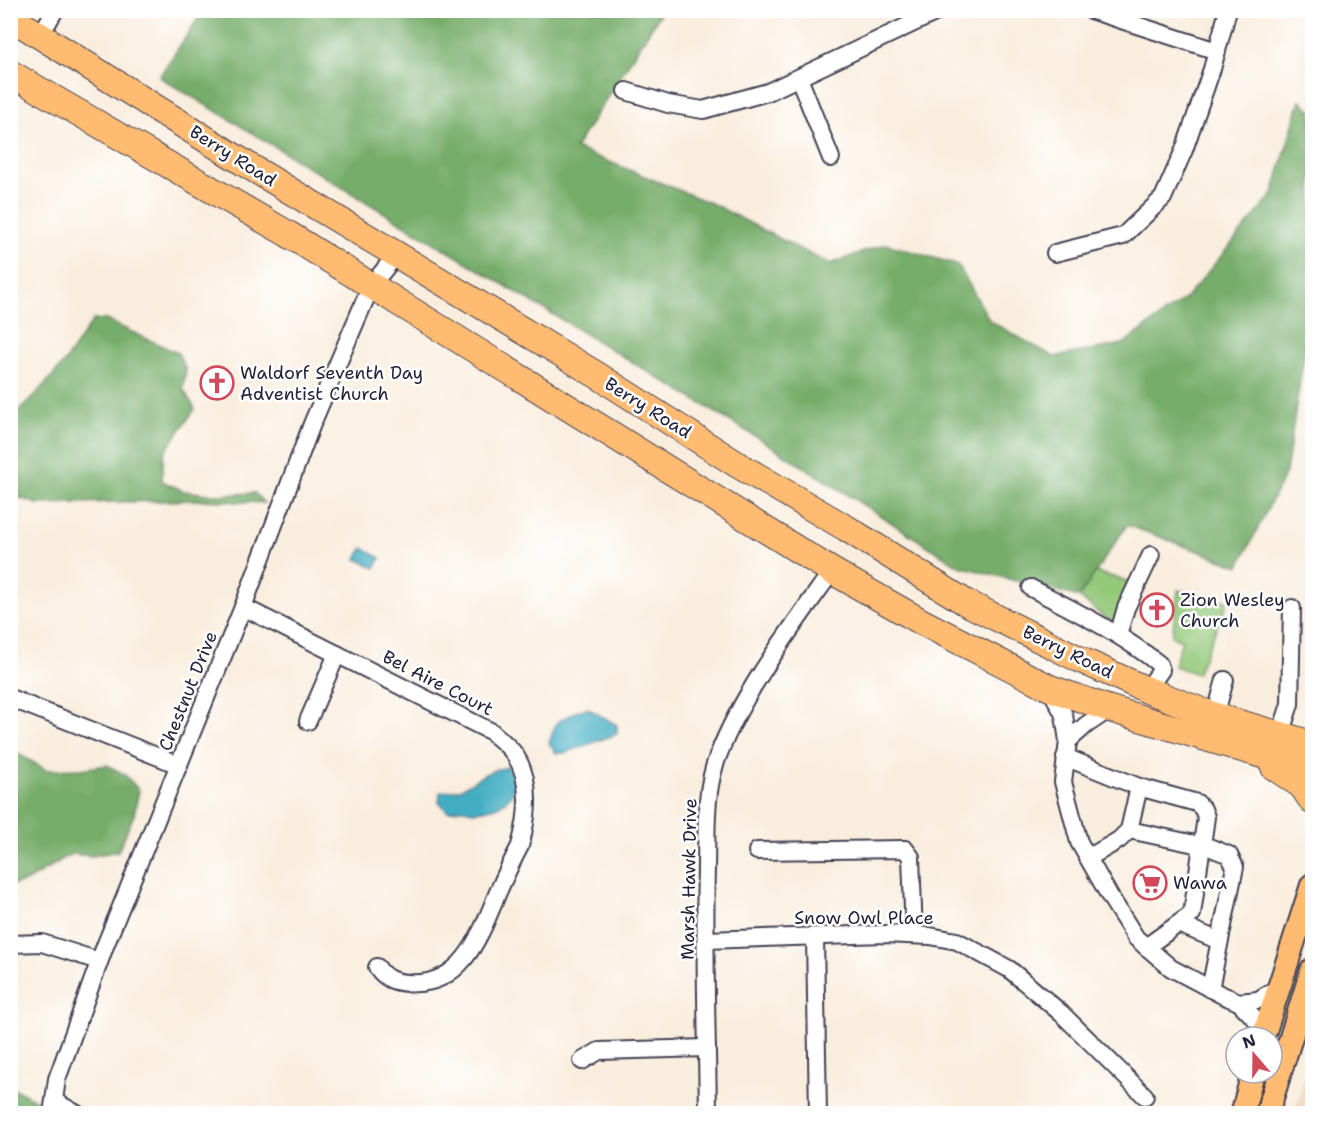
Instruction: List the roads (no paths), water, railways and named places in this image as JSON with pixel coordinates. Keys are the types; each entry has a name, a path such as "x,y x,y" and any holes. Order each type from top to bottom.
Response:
{"highway":[{"name":"Berry Road","path":"10,18 965,602 1147,690 1215,716 1312,744"},
{"name":"Berry Road","path":"10,73 288,234 832,571 922,622 1050,688 1110,709 1312,770"},
{"path":"1243,724 1312,734"},
{"path":"1254,753 1302,786 1312,801"}],"main road":[{"path":"1267,1025 1312,885"},
{"path":"1267,1113 1312,970"},
{"path":"1242,1113 1250,1085"}],"street":[{"path":"40,36 55,10"},
{"path":"626,91 668,104 703,110 768,92 941,10"},
{"path":"1090,10 1217,51"},
{"path":"1055,253 1122,236 1163,198 1184,150 1228,10"},
{"path":"799,78 831,158"},
{"name":"Chestnut Drive","path":"53,1107 57,1078 99,962 243,607 312,424 371,286 396,255"},
{"path":"1118,635 1126,608 1151,555"},
{"name":"Marsh Hawk Drive","path":"708,1113 707,808 711,781 718,757 753,688 789,631 832,571"},
{"path":"1031,588 1118,635 1160,664 1161,670 1147,690"},
{"name":"Bel Aire Court","path":"243,607 492,732 515,755 525,784 528,812 520,846 478,942 448,974 426,983 396,982 383,976 377,967"},
{"path":"1282,729 1290,704 1292,608"},
{"path":"308,721 337,654"},
{"path":"1215,716 1225,680"},
{"path":"1050,688 1064,715 1066,749 1063,782 1079,842 1137,938 1171,968 1239,1002 1258,1025"},
{"path":"10,698 178,765"},
{"path":"1066,749 1086,725 1110,709"},
{"path":"1066,749 1139,787 1197,803 1203,809 1206,817 1192,914 1146,946"},
{"path":"1088,858 1119,840 1129,830 1139,787"},
{"path":"1129,830 1201,845 1229,855 1235,867 1210,989"},
{"path":"757,851 905,849 912,857 914,935"},
{"path":"1178,924 1220,941"},
{"name":"Snow Owl Place","path":"706,940 914,935 957,941 1009,969 1061,1013 1145,1096"},
{"path":"815,937 818,1113"},
{"path":"10,944 42,943 99,962"},
{"path":"1239,1002 1258,1000 1279,987"},
{"path":"582,1061 599,1051 707,1047"},
{"path":"53,1107 77,1113"}],"water":[{"path":"363,548 381,558 375,568 357,559"},
{"path":"587,708 617,725 617,734 565,753 556,753 549,743 556,723"},
{"path":"508,767 514,786 508,799 501,804 484,810 447,811 439,802 440,792 461,788 490,772"}],"place":[{"name":"Waldorf Seventh Day Adventist Church","path":"217,383"},
{"name":"Zion Wesley Church","path":"1157,610"},
{"name":"Wawa","path":"1150,883"}]}
